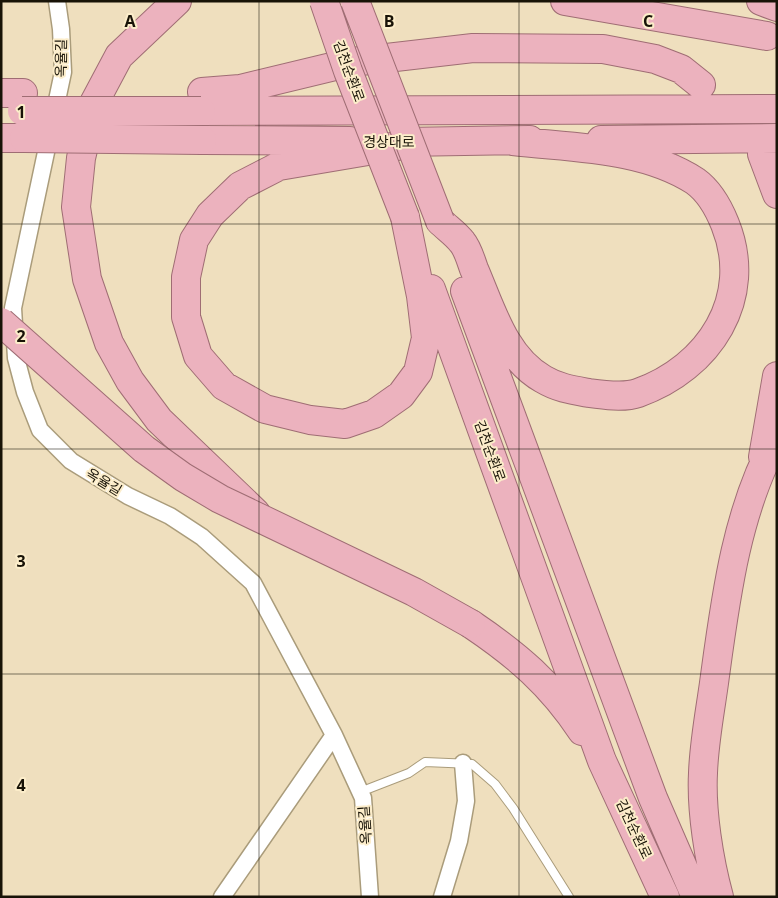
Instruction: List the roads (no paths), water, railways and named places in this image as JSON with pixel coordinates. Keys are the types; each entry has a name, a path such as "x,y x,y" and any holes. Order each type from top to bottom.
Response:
{"highway":[{"path":"177,1 119,56 94,103 81,158 76,207 87,279 109,342 130,381 159,420 263,520"},
{"name":"김천순환로","path":"324,1 348,71 405,217 602,761 665,897"},
{"name":"김천순환로","path":"354,1 440,222 653,798 696,897"},
{"path":"565,1 772,37"},
{"path":"618,1 772,37"},
{"path":"761,1 777,7"},
{"path":"201,102 240,89 352,62 472,48 603,49 655,59 681,69 701,85"},
{"path":"12,102 777,108"},
{"name":"경상대로","path":"13,138 420,142 512,141 769,146"},
{"path":"440,222 463,243 507,343 524,365 549,382 564,389 604,395 636,394 679,374 708,348 727,315 735,277 731,238 718,207 696,182 660,164 612,152 512,141"},
{"path":"405,217 421,296 426,338 418,372 401,395 374,414 345,424 310,420 265,409 224,386 198,356 186,317 186,277 194,240 210,215 240,186 279,166 420,142"},
{"path":"769,146 777,194"},
{"path":"1,322 144,449 183,477 220,499 414,592 471,624 531,668 570,712 602,761"},
{"path":"719,897 709,858 703,774 724,611 748,505 761,466 777,376"},
{"path":"761,466 777,438"}],"street":[{"name":"옥율길","path":"57,1 61,28 62,72 13,308 16,358 24,392 40,430 71,461 128,496 170,516 202,537 254,583 334,735 363,798 370,897"},
{"path":"222,897 334,735"},
{"path":"442,897 459,841 466,801 463,762"}],"lane":[{"path":"360,792 410,773 425,762 463,762 472,764 495,784 543,854 568,897"}]}
